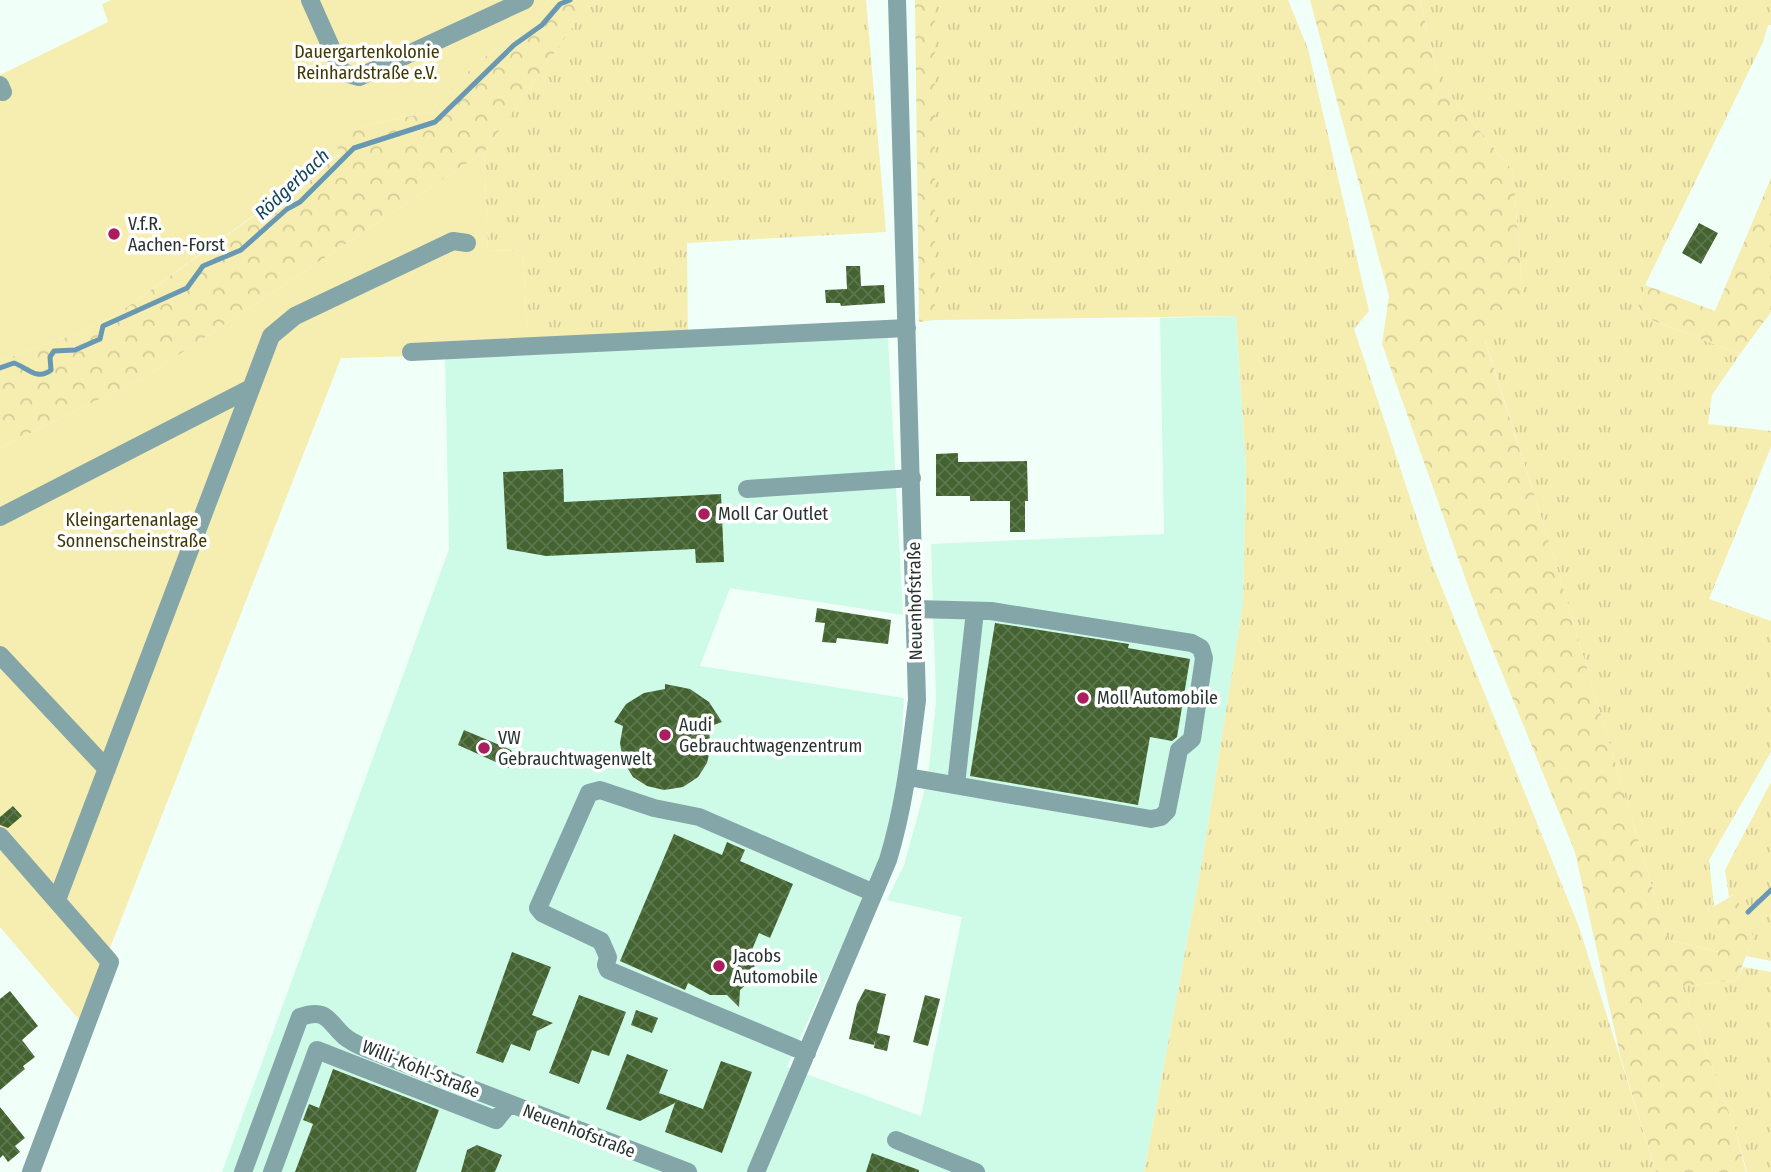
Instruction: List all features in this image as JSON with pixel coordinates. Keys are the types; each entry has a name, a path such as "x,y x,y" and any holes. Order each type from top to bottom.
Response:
{"street":[{"path":"310,0 342,72 359,77 524,0"},
{"name":"Neuenhofstraße","path":"756,1172 888,860 901,818 908,777 917,700 897,0"},
{"path":"57,900 271,336 295,316 453,241 467,243"},
{"path":"411,352 907,328"},
{"path":"0,517 251,388"},
{"path":"747,489 912,478"},
{"path":"908,777 1151,819 1161,817 1167,811 1179,750 1192,739 1204,658 1200,648 1192,643 999,612 915,609"},
{"path":"956,785 975,611"},
{"path":"0,655 107,769"},
{"path":"807,1053 608,970 608,957 601,941 542,914 538,908 589,793 600,790 654,808 699,817 874,893"},
{"path":"0,836 110,962 31,1172"},
{"name":"Willi-Kohl-Straße","path":"243,1172 300,1017 314,1012 328,1016 346,1038 365,1048 509,1104"},
{"path":"272,1172 317,1050 496,1120 509,1104"},
{"name":"Neuenhofstraße","path":"509,1104 688,1172"},
{"path":"896,1140 976,1172"}],"shaded area":[{"path":"1236,316 1246,469 1243,604 1202,862 1144,1172 222,1172 449,549 445,354 888,338 903,615 730,588 700,666 904,698 899,774 881,859 787,1067 921,1116 962,917 887,900 904,865 928,778 936,700 931,544 1164,534 1160,318"}],"green space":[{"name":"V.f.R. Aachen-Forst","path":"111,0 550,0 510,41 477,62 430,112 376,123 333,137 340,153 116,315 84,331 0,361 0,75 108,22 102,4"},
{"path":"550,0 598,0 589,4 484,152 147,376 0,448 0,361 84,331 116,315 340,154 332,137 376,123 430,112 477,62 510,41"},
{"path":"598,0 866,0 886,232 687,243 688,344 528,353 523,251 488,250 484,152 589,4"},
{"path":"915,0 935,0 935,320 919,322"},
{"path":"935,0 1288,0 1308,49 1369,311 1354,329 1431,561 1579,927 1656,1172 1144,1172 1202,862 1243,604 1246,469 1236,316 935,320"},
{"path":"1310,0 1420,0 1439,82 1513,171 1523,296 1485,341 1552,551 1668,940 1719,952 1708,910 1735,894 1753,937 1737,980 1682,986 1736,1132 1746,1172 1656,1172 1620,1055 1575,852 1478,614 1382,344 1389,296"},
{"path":"1420,0 1771,0 1771,25 1768,25 1763,42 1645,285 1636,314 1740,354 1712,395 1708,424 1771,431 1771,447 1709,599 1771,621 1771,752 1709,860 1714,906 1708,910 1720,952 1668,940 1552,551 1485,340 1523,296 1513,171 1439,82"},
{"name":"Kleingartenanlage Sonnenscheinstraße","path":"484,152 488,250 523,251 528,353 341,358 81,1022 0,927 0,448 147,376"},
{"path":"1771,178 1771,312 1740,354 1636,314 1645,285 1715,311"},
{"path":"1771,782 1771,961 1746,956 1753,937 1734,894 1729,897 1725,870"},
{"path":"1743,967 1771,972 1771,1172 1747,1172 1736,1132 1682,986 1737,980"}],"building":[{"path":"1699,223 1718,233 1701,264 1682,253"},
{"path":"846,266 860,266 861,286 884,285 885,303 841,306 840,303 826,303 825,290 847,289"},
{"path":"958,453 958,462 1027,461 1028,501 1025,501 1025,532 1010,532 1010,501 970,501 970,496 936,496 936,454"},
{"path":"563,469 564,502 721,494 724,562 696,563 695,549 546,556 507,549 503,472"},
{"path":"817,608 891,620 888,644 837,638 836,643 822,642 825,623 815,622"},
{"name":"Moll Automobile","path":"995,623 1129,644 1128,648 1190,659 1177,737 1172,741 1150,737 1138,805 970,776"},
{"name":"Audi Gebrauchtwagenzentrum","path":"665,684 690,689 709,702 722,722 708,727 711,745 707,763 698,777 683,787 664,790 647,786 633,777 623,761 620,743 623,726 614,722 626,704 644,693 665,689"},
{"name":"VW Gebrauchtwagenwelt","path":"464,730 511,750 514,757 509,768 458,745"},
{"path":"13,806 22,816 8,828 0,825 0,817"},
{"path":"674,834 722,855 727,842 745,850 740,861 793,884 770,938 759,933 751,952 755,969 750,981 740,990 739,1007 727,995 710,995 688,983 685,990 620,961"},
{"path":"512,952 551,967 532,1015 553,1023 537,1031 530,1051 511,1044 503,1063 476,1053"},
{"path":"865,989 886,994 877,1033 890,1036 887,1051 874,1048 876,1036 874,1045 849,1039 857,1004"},
{"path":"10,991 38,1026 22,1040 35,1057 0,1090 0,999"},
{"path":"579,995 626,1012 609,1056 592,1050 579,1084 549,1073"},
{"path":"925,995 940,999 928,1046 913,1042"},
{"path":"636,1010 658,1018 652,1033 631,1025"},
{"path":"627,1054 668,1070 659,1093 703,1109 721,1061 752,1072 722,1153 665,1132 675,1103 640,1121 606,1109"},
{"path":"333,1069 439,1110 416,1172 295,1172 313,1124 303,1120 309,1104 319,1108"},
{"path":"0,1107 25,1138 15,1146 20,1152 8,1162 3,1155 0,1158"},
{"path":"477,1145 502,1155 495,1172 461,1172 467,1150"},
{"path":"872,1153 919,1170 919,1172 866,1172"}],"waterway":[{"name":"Rödgerbach","path":"0,368 14,363 37,374 46,373 51,370 50,357 54,351 75,350 100,339 103,326 187,288 203,266 241,250 287,209 300,202 354,148 435,122 514,45 542,25 560,4 570,0"},
{"path":"1748,912 1771,890"}],"place":[{"name":"V.f.R. Aachen-Forst","path":"114,234"},
{"name":"Moll Car Outlet","path":"704,514"},
{"name":"Moll Automobile","path":"1083,698"},
{"name":"Audi Gebrauchtwagenzentrum","path":"665,735"},
{"name":"VW Gebrauchtwagenwelt","path":"484,748"},
{"name":"Jacobs Automobile","path":"719,966"}],"park label":[{"name":"Dauergartenkolonie Reinhardstraße e.V.","path":"367,62"}]}
